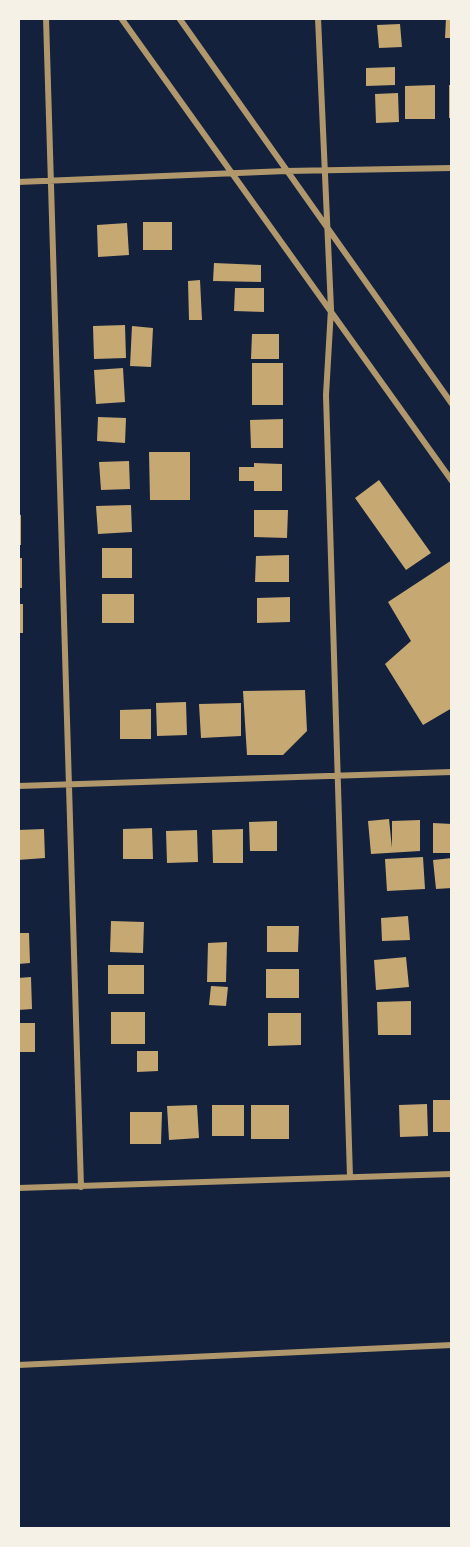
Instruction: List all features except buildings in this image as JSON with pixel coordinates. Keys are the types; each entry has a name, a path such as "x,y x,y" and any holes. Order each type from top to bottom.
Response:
{"street":[{"path":"46,18 71,784 81,1187"},
{"path":"121,18 452,481"},
{"path":"179,18 452,404"},
{"path":"318,18 323,171 331,309 326,395 350,1177"},
{"path":"18,182 286,171 452,168"},
{"path":"18,786 452,772"},
{"path":"18,1188 452,1174"},
{"path":"18,1365 452,1345"}]}
